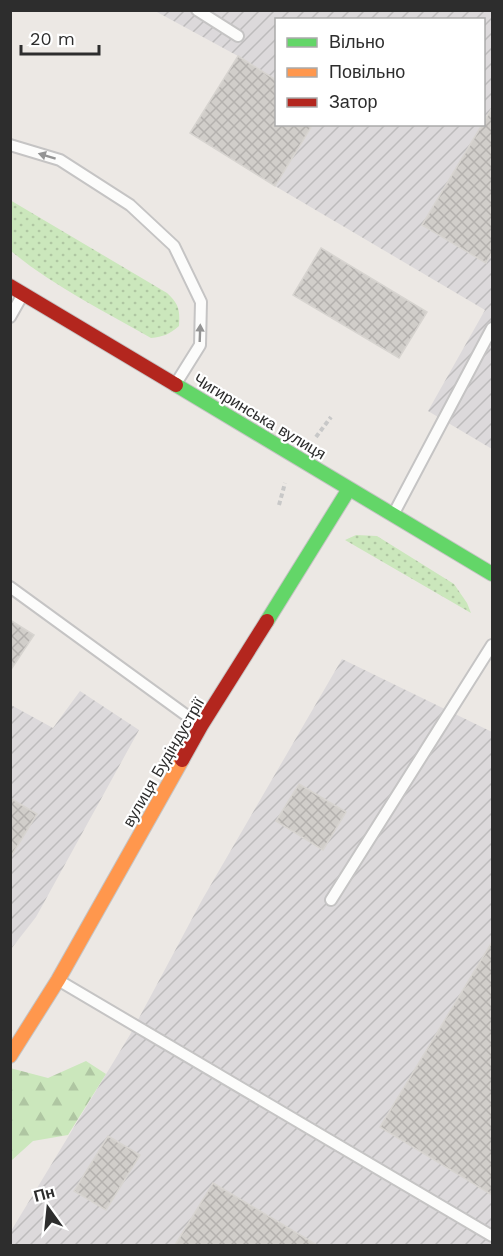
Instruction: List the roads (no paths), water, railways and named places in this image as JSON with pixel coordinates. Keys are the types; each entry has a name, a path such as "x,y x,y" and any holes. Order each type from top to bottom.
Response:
{"street":[{"name":"Чигиринська вулиця","path":"17,290 492,574"},
{"name":"вулиця Будіндустрії","path":"10,1056 58,980 201,726 349,489"}],"lane":[{"path":"198,10 238,36"},
{"path":"10,145 60,160 130,205 174,246 201,302 200,345 175,385"},
{"path":"10,317 17,290"},
{"path":"393,515 492,328"},
{"path":"10,587 201,726"},
{"path":"331,900 492,645"},
{"path":"58,980 492,1236"}]}
